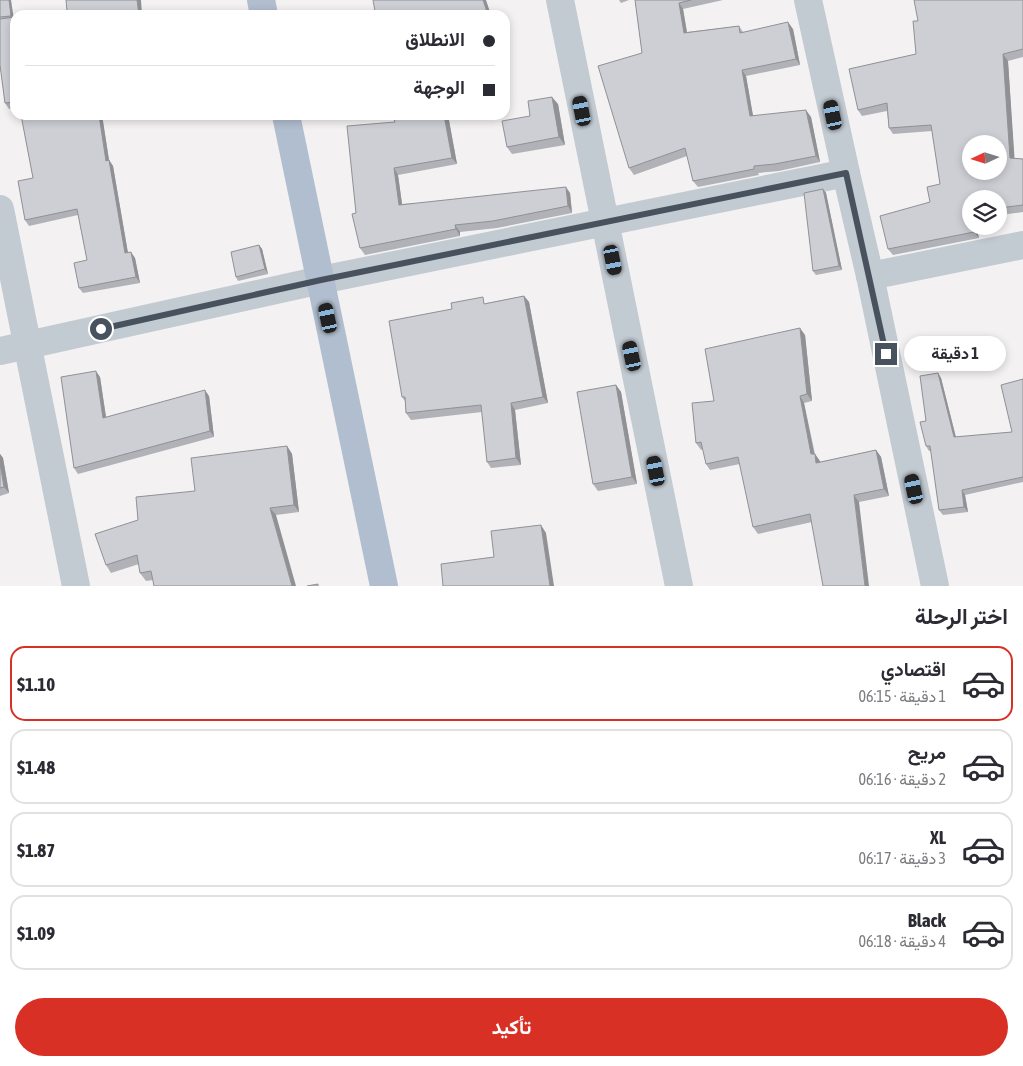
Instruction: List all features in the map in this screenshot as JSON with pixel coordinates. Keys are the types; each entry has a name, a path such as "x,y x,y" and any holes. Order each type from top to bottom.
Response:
{"main road":[{"path":"287,120 384,586"}],"street":[{"path":"560,0 679,586"},
{"path":"808,0 870,276 935,586"},
{"path":"0,351 321,280 846,173"},
{"path":"0,209 76,586"},
{"path":"870,276 1023,245"}],"building":[{"path":"0,0 9,0 10,16 0,17"},
{"path":"66,0 137,0 138,10 67,10"},
{"path":"373,0 483,0 486,10 375,10"},
{"path":"635,0 691,0 679,3 684,33 739,26 740,33 788,22 796,59 742,70 750,116 806,110 816,156 754,166 754,169 693,181 685,148 629,168 598,66 642,53"},
{"path":"914,0 1023,0 1023,49 1003,54 1010,158 1023,159 1023,205 1007,207 1007,190 962,190 962,234 888,249 880,216 930,202 927,187 940,184 931,125 889,128 887,103 858,110 849,69 916,54 913,21 918,21"},
{"path":"10,18 10,102 5,103 0,65 0,19"},
{"path":"552,97 559,137 507,147 502,121 530,116 528,101"},
{"path":"22,120 100,120 106,161 109,160 125,253 131,252 136,277 79,288 74,263 87,260 77,209 25,220 18,181 33,178"},
{"path":"394,120 445,120 452,158 394,168 399,205 566,187 568,206 493,221 455,225 456,229 360,248 352,214 356,213 347,126 395,122"},
{"path":"823,189 839,266 813,271 804,193"},
{"path":"259,245 265,269 236,277 231,252"},
{"path":"524,296 543,397 511,403 516,458 487,462 481,405 406,413 405,397 402,397 389,321 452,309 451,303 483,297 484,304"},
{"path":"800,328 807,394 800,396 811,454 815,454 816,463 876,450 884,489 854,495 865,586 823,586 810,514 753,527 738,457 706,464 701,442 696,443 692,403 714,401 705,349"},
{"path":"96,371 103,418 205,390 210,431 74,468 61,377"},
{"path":"938,373 954,437 1012,432 1001,385 1023,379 1023,477 962,490 964,507 939,510 930,446 926,446 920,422 926,421 920,376"},
{"path":"616,385 632,477 593,484 577,392"},
{"path":"287,446 294,505 270,508 292,586 154,586 151,571 140,573 137,555 106,565 95,534 138,520 136,497 195,491 191,458"},
{"path":"0,463 4,487 0,488"},
{"path":"541,525 550,586 443,586 441,564 494,557 491,531"}],"route":[{"path":"101,329 321,280 846,173 886,354"}]}
